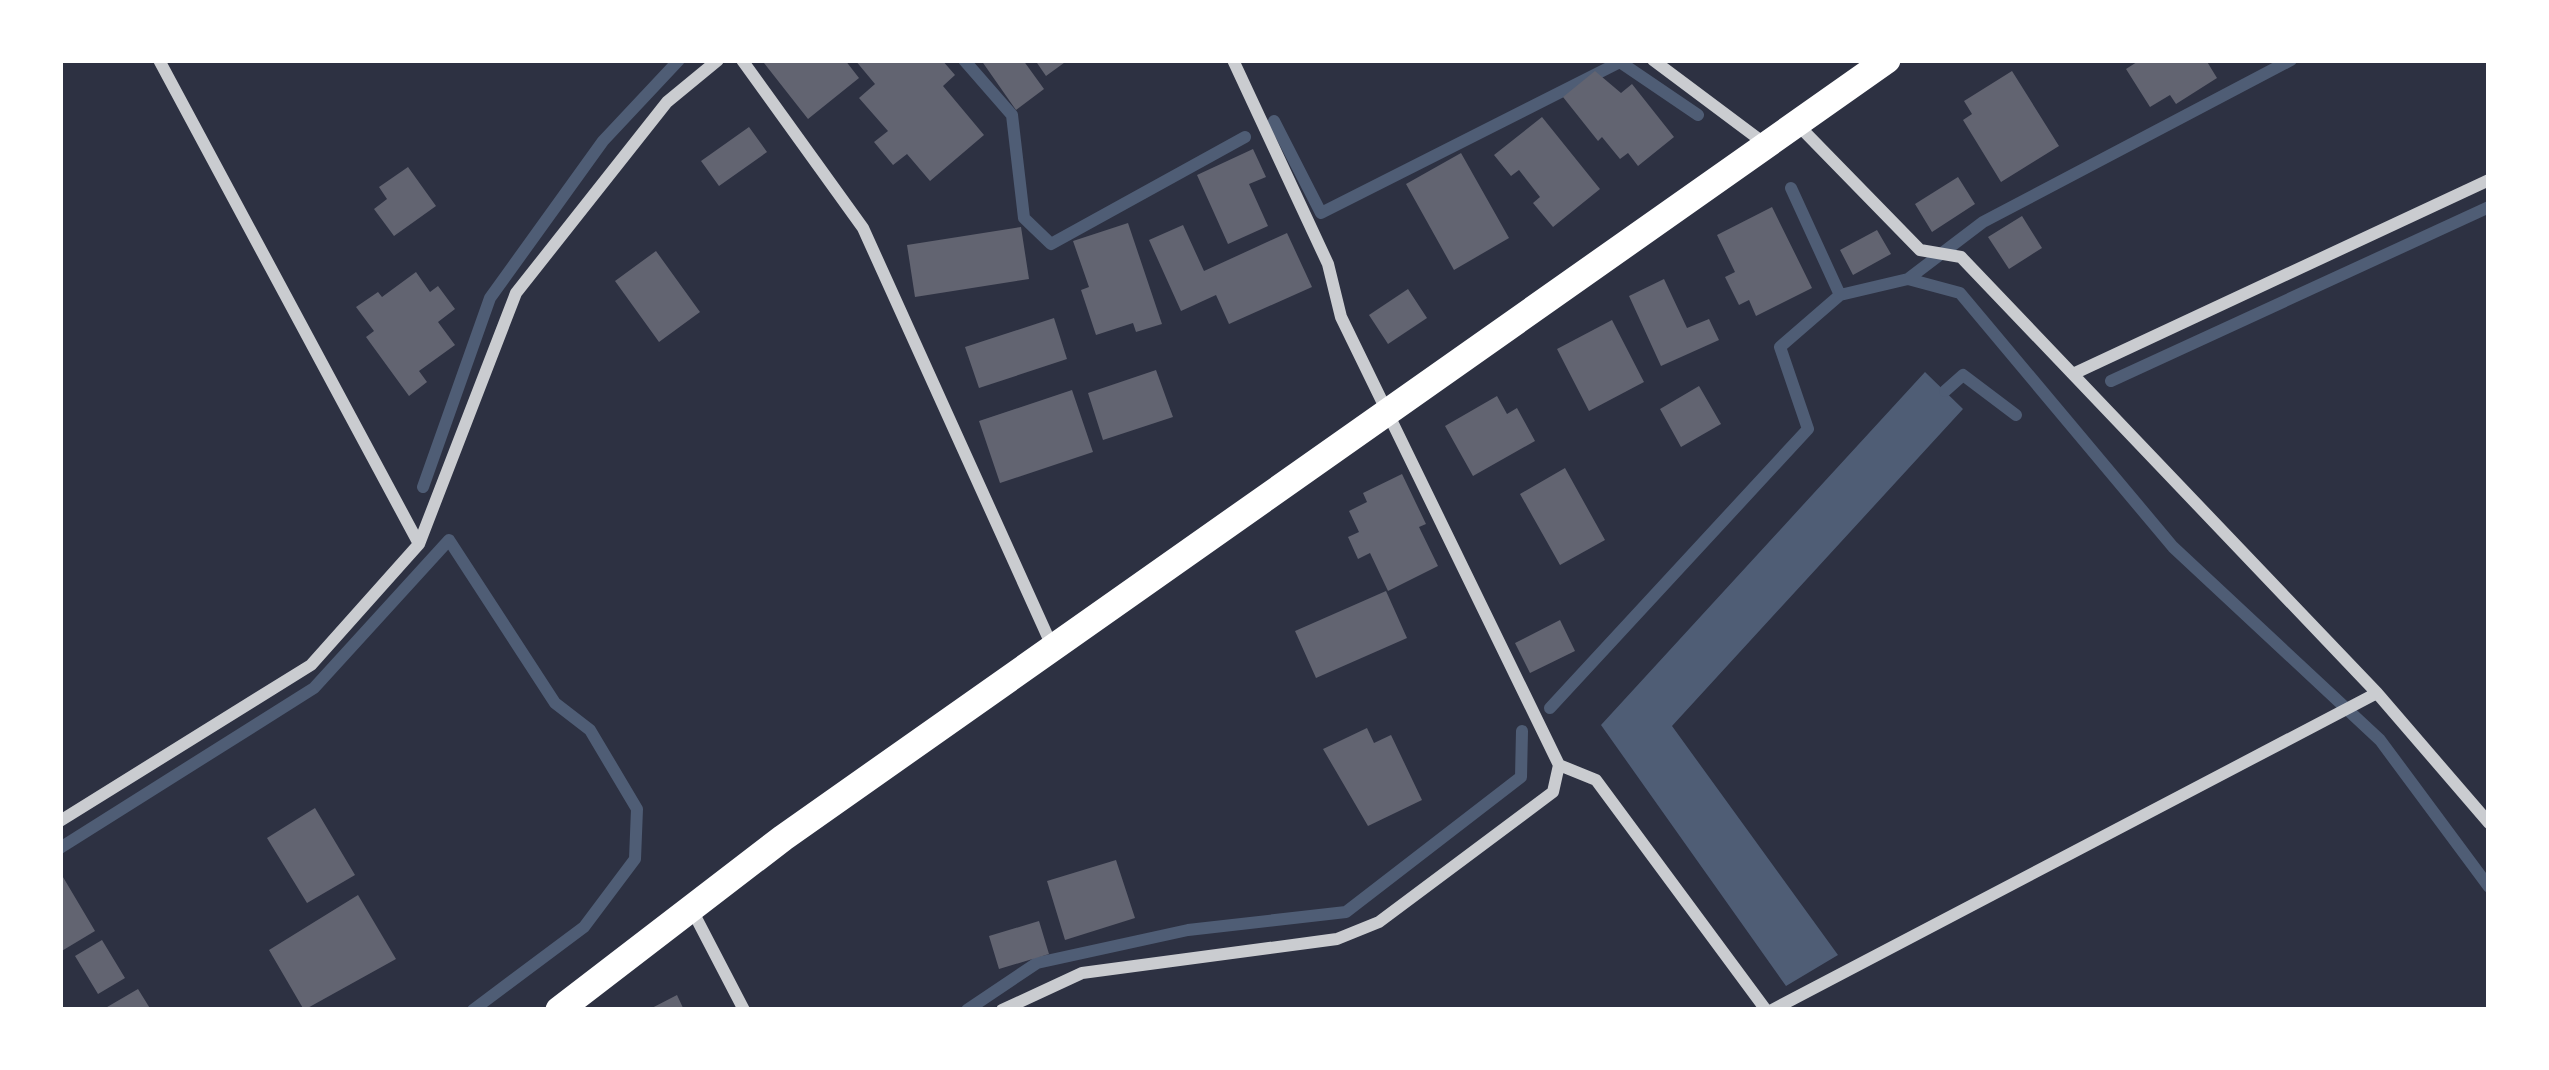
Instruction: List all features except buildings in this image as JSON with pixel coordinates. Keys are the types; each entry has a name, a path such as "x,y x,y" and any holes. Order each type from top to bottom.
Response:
{"main road":[{"path":"559,1010 692,908 1388,407 1887,60"}],"street":[{"path":"159,60 419,544"},
{"path":"60,821 311,665 419,544 516,293 667,102 718,60"},
{"path":"742,60 863,228 1053,647"},
{"path":"1002,1010 1082,973 1337,939 1379,922 1553,792 1559,765 1341,317 1328,264 1233,60"},
{"path":"1653,60 1765,144"},
{"path":"1796,123 1920,250 1961,257 2377,693 2489,823"},
{"path":"2073,374 2489,180"},
{"path":"1559,765 1596,780 1769,1010 2377,693"},
{"path":"692,908 744,1010"}],"water":[{"path":"1925,372 1963,409 1672,726 1838,955 1786,986 1601,725"}],"waterway":[{"path":"423,487 490,298 603,141 679,60"},
{"path":"964,60 1012,115 1024,218 1051,244 1245,137"},
{"path":"1617,60 1698,115"},
{"path":"1550,708 1808,429 1780,347 1840,295 1908,279 1983,222 2291,60"},
{"path":"1274,121 1321,213 1620,62"},
{"path":"1791,188 1840,295"},
{"path":"2111,381 2489,207"},
{"path":"1908,279 1960,293 2173,547 2380,740 2489,887"},
{"path":"1945,391 1963,375 2016,415"},
{"path":"60,848 314,688 449,540 555,703 590,730 637,809 635,859 584,927 473,1010"},
{"path":"967,1010 1037,963 1188,930 1346,912 1521,777 1522,731"}]}
